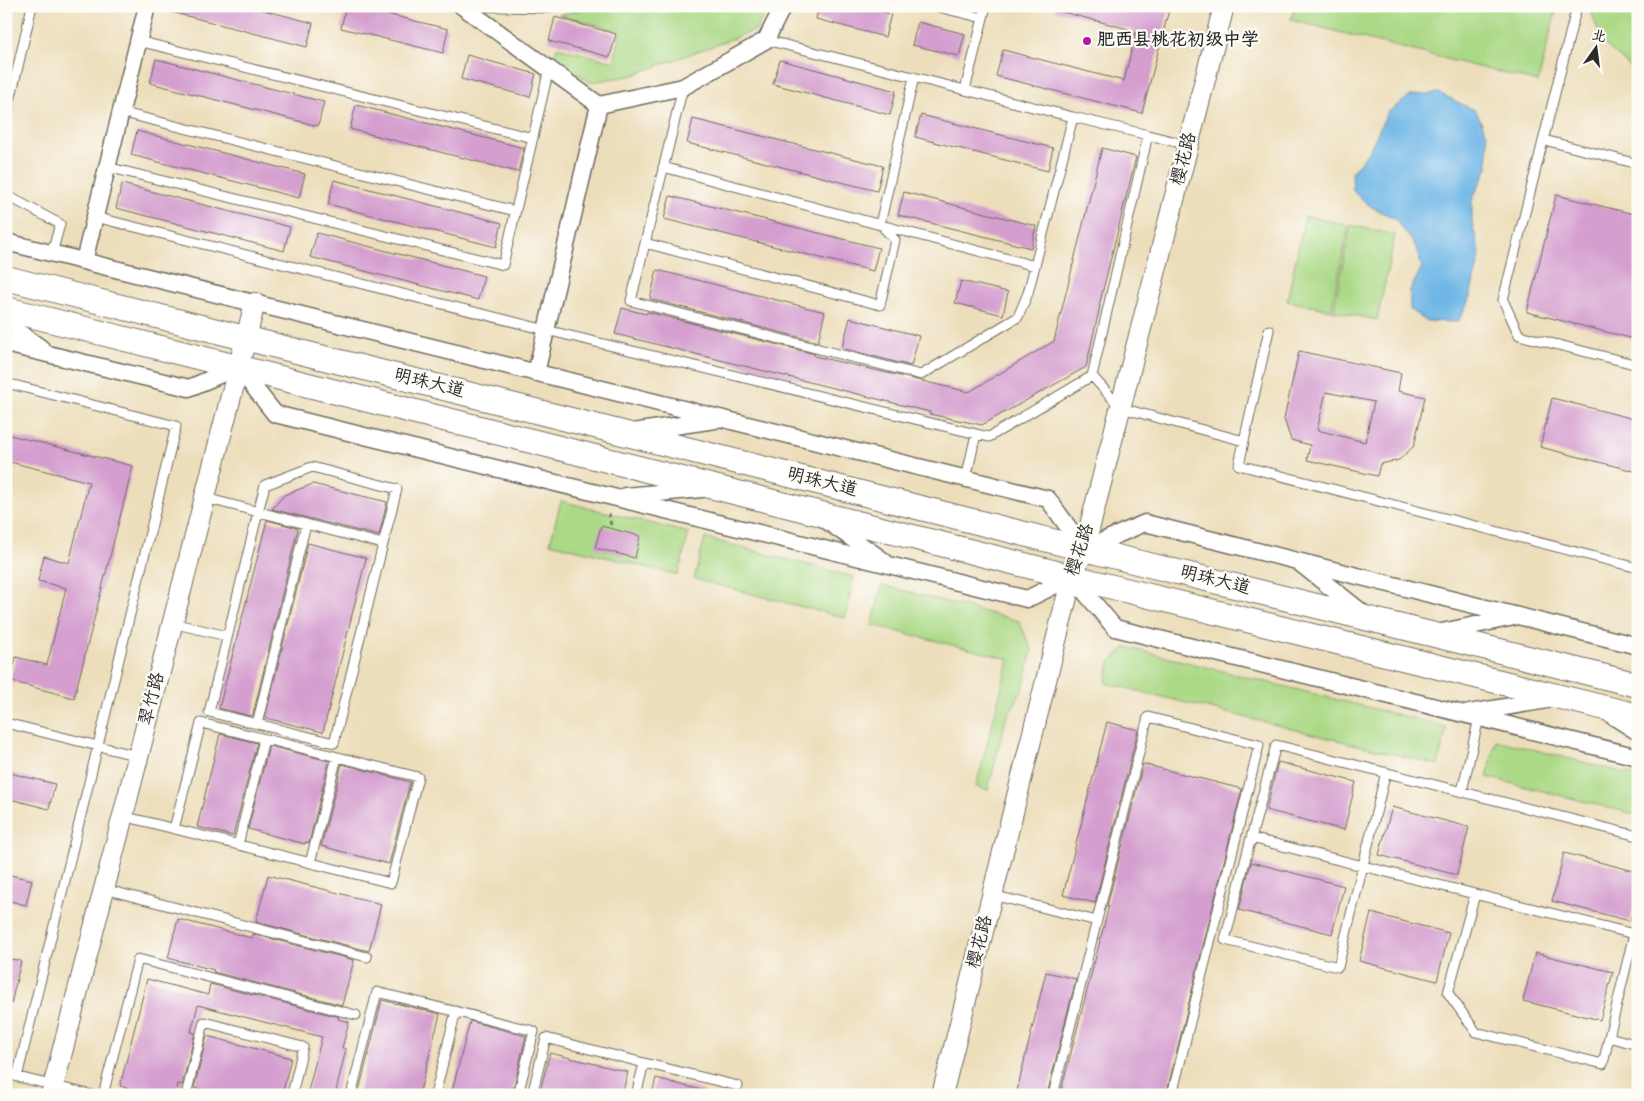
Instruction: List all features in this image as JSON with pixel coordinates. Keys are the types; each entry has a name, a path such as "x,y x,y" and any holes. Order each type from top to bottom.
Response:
{"main road":[{"name":"明珠大道","path":"6,278 1084,549 1638,685"},
{"name":"明珠大道","path":"6,309 1072,577 1638,716"},
{"path":"402,408 383,394 387,381 409,379"},
{"path":"927,540 947,538 950,525 936,512"},
{"path":"1250,620 1239,608 1242,598 1258,592"}],"street":[{"path":"84,261 147,6"},
{"path":"462,6 599,105 683,87 766,40 783,6"},
{"name":"樱花路","path":"942,1095 1072,577 1084,549 1224,6"},
{"path":"536,372 599,105"},
{"path":"6,242 1048,499 1084,549 1145,523 1638,646"},
{"name":"翠竹路","path":"52,1090 255,303"},
{"path":"6,323 49,354"},
{"path":"6,344 188,388 238,367 275,414 1027,599 1072,577 1115,628 1638,757"},
{"path":"626,433 722,419"},
{"path":"612,498 717,488"},
{"path":"814,512 892,566"},
{"path":"1297,561 1369,619"},
{"path":"1430,634 1518,616"},
{"path":"1462,714 1563,698"},
{"path":"1599,706 1638,732"}],"lane":[{"path":"6,118 32,6"},
{"path":"462,6 547,8 554,6"},
{"path":"934,6 983,18"},
{"path":"965,90 986,6"},
{"path":"1577,6 1503,300 1519,335 1638,365"},
{"path":"138,40 533,138"},
{"path":"766,40 1188,145"},
{"path":"107,167 503,265 549,69"},
{"path":"880,224 914,77"},
{"path":"683,87 631,301 921,375 1018,317 1028,294 1073,117"},
{"path":"120,112 515,211"},
{"path":"95,217 546,330 988,437 1092,376 1148,134"},
{"path":"1544,140 1638,164"},
{"path":"663,167 1035,266"},
{"path":"6,195 60,224 52,253"},
{"path":"645,243 880,305 895,240 880,224"},
{"path":"1269,330 1240,465 1638,568"},
{"path":"1092,376 1120,408 1244,440"},
{"path":"6,383 176,426 18,1077"},
{"path":"966,479 976,434"},
{"path":"312,467 397,489 334,743 209,712 258,512 265,485 312,467"},
{"path":"204,498 383,544"},
{"path":"257,724 306,524"},
{"path":"172,623 227,636"},
{"path":"1053,1095 1148,717 1259,745 1172,1095"},
{"path":"1462,791 1479,718"},
{"path":"6,723 138,756"},
{"path":"123,816 391,883 418,777 201,723 174,828"},
{"path":"238,845 264,738"},
{"path":"1386,772 1338,967 1225,940 1276,745 1386,772 1462,791 1638,836"},
{"path":"310,863 337,757"},
{"path":"1252,838 1637,933 1603,1064 1476,1032 1448,994 1475,894"},
{"path":"104,888 368,957"},
{"path":"992,895 1097,922"},
{"path":"103,1095 138,959 356,1015"},
{"path":"352,1095 378,992 534,1031 518,1095"},
{"path":"435,1095 456,1012"},
{"path":"186,1095 204,1022 304,1047 292,1095"},
{"path":"1609,1037 1638,1045"},
{"path":"532,1095 546,1038 738,1086"},
{"path":"636,1095 644,1063"},
{"path":"6,1074 52,1090 92,1095"}],"green space":[{"path":"593,6 769,6 756,30 630,76 590,82 553,59 557,47 614,62 621,31 559,15"},
{"path":"1295,6 1557,6 1538,82 1291,20"},
{"path":"1589,6 1638,6 1638,74 1603,43"},
{"path":"1305,216 1349,225 1331,310 1287,301"},
{"path":"1351,225 1395,235 1377,320 1333,311"},
{"path":"561,501 689,533 678,575 550,543"},
{"path":"705,538 854,577 845,618 694,579"},
{"path":"882,585 1019,621 1032,650 1023,689 1006,719 988,790 976,787 1009,659 872,625"},
{"path":"1126,647 1447,727 1438,765 1106,683 1110,662"},
{"path":"1496,740 1638,776 1638,815 1487,777"}],"water":[{"path":"1439,93 1476,111 1487,134 1488,167 1472,200 1472,222 1480,256 1469,300 1458,322 1426,321 1410,310 1410,290 1422,267 1415,245 1395,219 1370,206 1353,191 1352,172 1369,151 1387,113 1410,96"}],"building":[{"path":"164,6 248,6 313,23 307,47 164,10"},
{"path":"346,6 354,6 448,29 443,53 341,28"},
{"path":"819,6 864,6 891,14 885,37 816,19"},
{"path":"1056,6 1170,6 1142,113 996,76 1003,50 1124,81 1136,31 1055,10"},
{"path":"555,17 616,34 610,57 549,41"},
{"path":"918,22 965,34 959,56 912,45"},
{"path":"467,55 536,74 530,97 461,79"},
{"path":"156,59 324,102 318,126 150,83"},
{"path":"780,60 896,91 890,115 773,84"},
{"path":"356,105 524,148 518,172 350,129"},
{"path":"921,115 1053,148 1048,171 915,137"},
{"path":"693,119 883,166 877,191 687,143"},
{"path":"137,131 305,174 299,198 131,155"},
{"path":"1102,148 1136,157 1086,367 982,425 929,414 930,412 615,334 622,308 646,314 647,312 815,354 814,356 969,392 1054,341"},
{"path":"334,180 502,223 496,247 328,204"},
{"path":"122,184 290,227 284,251 116,208"},
{"path":"904,192 1036,226 1031,248 898,215"},
{"path":"1556,195 1638,215 1638,340 1527,312"},
{"path":"670,196 879,248 873,271 664,219"},
{"path":"317,233 484,276 478,300 310,257"},
{"path":"657,270 825,312 818,342 650,299"},
{"path":"961,281 1008,292 1003,315 955,303"},
{"path":"850,318 919,336 911,366 842,348"},
{"path":"1299,351 1401,373 1398,391 1425,397 1414,446 1399,460 1380,464 1377,476 1307,460 1310,445 1291,440 1284,419","holes":["1326,392 1374,402 1365,442 1317,430"]},
{"path":"1552,398 1638,420 1638,472 1540,447"},
{"path":"6,434 133,466 74,698 10,681 16,657 47,665 66,588 38,581 44,556 69,563 89,482 6,461"},
{"path":"313,484 387,502 379,536 272,509 284,495"},
{"path":"267,520 298,528 253,715 250,716 219,708"},
{"path":"601,526 640,536 635,558 595,548"},
{"path":"308,543 366,558 323,732 265,718"},
{"path":"1107,722 1138,730 1095,903 1063,895"},
{"path":"220,734 257,743 233,836 197,827"},
{"path":"269,746 329,761 309,843 305,842 305,844 248,829"},
{"path":"1278,762 1356,782 1344,830 1266,810"},
{"path":"342,764 410,782 389,864 321,846"},
{"path":"1143,764 1242,789 1166,1095 1060,1095 1109,906 1107,906"},
{"path":"6,772 55,784 49,809 6,798"},
{"path":"1392,807 1469,827 1457,875 1379,855"},
{"path":"1564,853 1638,872 1638,890 1630,921 1552,901"},
{"path":"1251,862 1344,886 1332,934 1239,910"},
{"path":"6,874 32,880 26,905 6,900"},
{"path":"268,875 381,904 369,951 256,922"},
{"path":"1371,913 1449,933 1437,981 1359,961"},
{"path":"178,919 252,938 253,934 354,960 342,1005 213,972 214,970 168,958"},
{"path":"1535,953 1613,972 1600,1020 1523,1001"},
{"path":"6,958 21,961 11,1004 6,1004"},
{"path":"1046,972 1076,979 1047,1095 1016,1095"},
{"path":"147,979 208,995 210,984 339,1017 338,1019 349,1022 342,1048 346,1049 335,1095 307,1095 322,1037 198,1005 191,1032 195,1033 182,1085 178,1084 176,1095 153,1095 120,1086"},
{"path":"382,1000 440,1014 419,1095 358,1095"},
{"path":"470,1021 526,1036 512,1095 451,1095"},
{"path":"207,1036 291,1058 282,1095 222,1095 194,1088"},
{"path":"550,1053 628,1072 622,1095 539,1095"},
{"path":"656,1078 704,1091 704,1095 652,1095"}],"place":[{"name":"肥西县桃花初级中学","path":"1087,41"}]}
